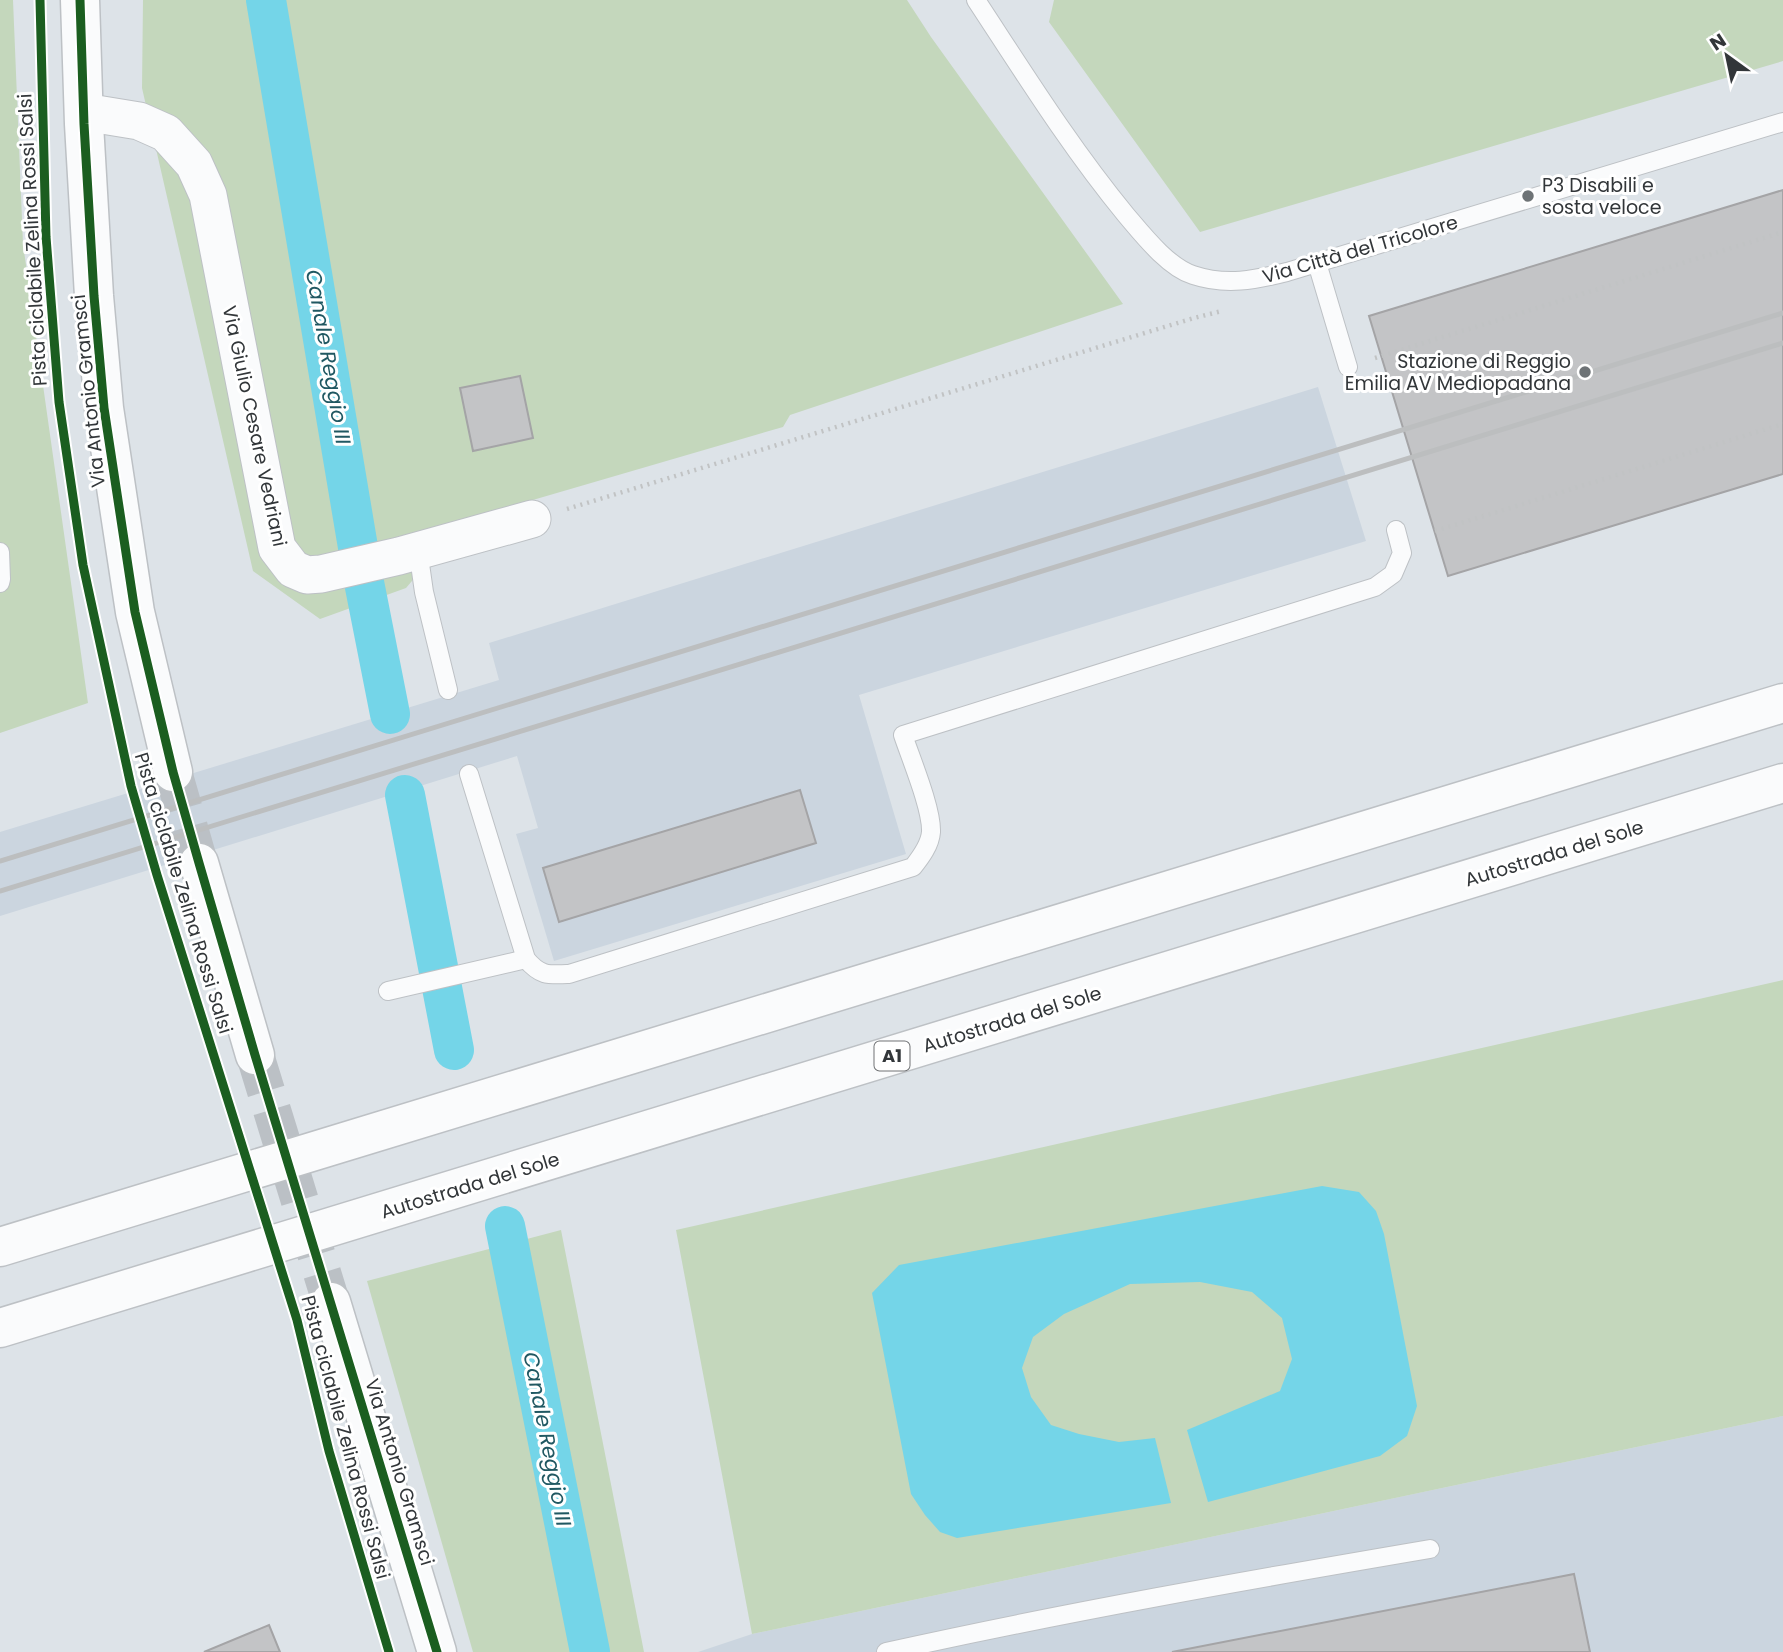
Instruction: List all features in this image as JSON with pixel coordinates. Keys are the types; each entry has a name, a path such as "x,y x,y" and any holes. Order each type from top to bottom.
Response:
{"main road":[{"name":"Via Antonio Gramsci","path":"80,0 83,112 104,408 135,612 173,772"},
{"path":"0,1247 1783,703"},
{"name":"Autostrada del Sole","path":"0,1328 1783,783"},
{"path":"199,863 255,1055"},
{"name":"Via Antonio Gramsci","path":"331,1302 437,1652"}],"street":[{"name":"Via Giulio Cesare Vedriani","path":"83,112 139,121 166,133 194,164 208,195 277,548 293,569 307,575 321,574 533,519"}],"lane":[{"name":"Via Città del Tricolore","path":"976,0 1062,131 1147,240 1167,259 1191,274 1223,281 1256,280 1317,263 1783,122"},
{"path":"1317,263 1348,367"},
{"path":"469,774 526,959 534,968 547,975 569,974 913,867 923,853 931,833 928,809 903,735 1375,587 1393,574 1402,553 1396,530"},
{"path":"0,552 0,583"},
{"path":"408,553 424,592 448,690"},
{"path":"388,991 526,959"},
{"path":"886,1652 1197,1589 1430,1549"}],"path":[{"path":"1381,356 1783,232"},
{"path":"533,519 1233,308"},
{"path":"1434,531 1783,424"}],"shaded area":[{"path":"1318,387 1366,541 859,695 906,854 554,961 516,834 538,828 517,756 0,916 0,832 499,680 489,643"},
{"path":"1783,1416 1783,1652 698,1652 752,1634"}],"green space":[{"path":"0,0 13,0 23,244 88,703 0,733"},
{"path":"143,0 907,0 1123,304 790,415 783,427 464,520 406,588 320,619 253,571 142,88"},
{"path":"1054,0 1783,0 1783,61 1200,232 1049,22"},
{"path":"1783,980 1783,1416 752,1634 676,1230"},
{"path":"561,1230 644,1652 473,1652 367,1281"}],"water":[{"path":"1322,1186 1359,1192 1376,1211 1384,1234 1417,1406 1407,1436 1380,1456 1208,1502 1187,1430 1280,1391 1292,1359 1282,1318 1252,1292 1200,1282 1130,1284 1064,1314 1033,1337 1022,1368 1031,1397 1051,1425 1119,1442 1155,1438 1171,1503 957,1538 940,1532 925,1515 911,1494 872,1293 899,1265"}],"building":[{"name":"Stazione di Reggio Emilia AV Mediopadana","path":"1783,190 1783,474 1448,576 1369,316"},
{"path":"520,376 533,438 473,451 460,388"},
{"path":"800,790 816,843 559,922 543,868"},
{"path":"1574,1574 1590,1652 1172,1652"},
{"path":"269,1625 280,1652 204,1652"}],"waterway":[{"name":"Canale Reggio III","path":"266,0 363,577 390,714"},
{"name":"Canale Reggio III","path":"405,795 454,1050"},
{"name":"Canale Reggio III","path":"505,1226 590,1652"}],"tunnel":[{"path":"173,772 199,863"},
{"path":"255,1055 331,1302"}],"railway":[{"path":"0,861 1783,313"},
{"path":"0,891 1783,343"}],"cycle path":[{"name":"Pista ciclabile Zelina Rossi Salsi","path":"40,0 46,237 59,402 83,565 131,786 297,1320 329,1451 389,1652"},
{"name":"Pista ciclabile Zelina Rossi Salsi","path":"80,0 94,296 104,408 135,612 173,772 199,863 437,1652"}],"place":[{"name":"P3 Disabili e sosta veloce","path":"1528,196"},
{"name":"Stazione di Reggio Emilia AV Mediopadana","path":"1585,372"}]}
